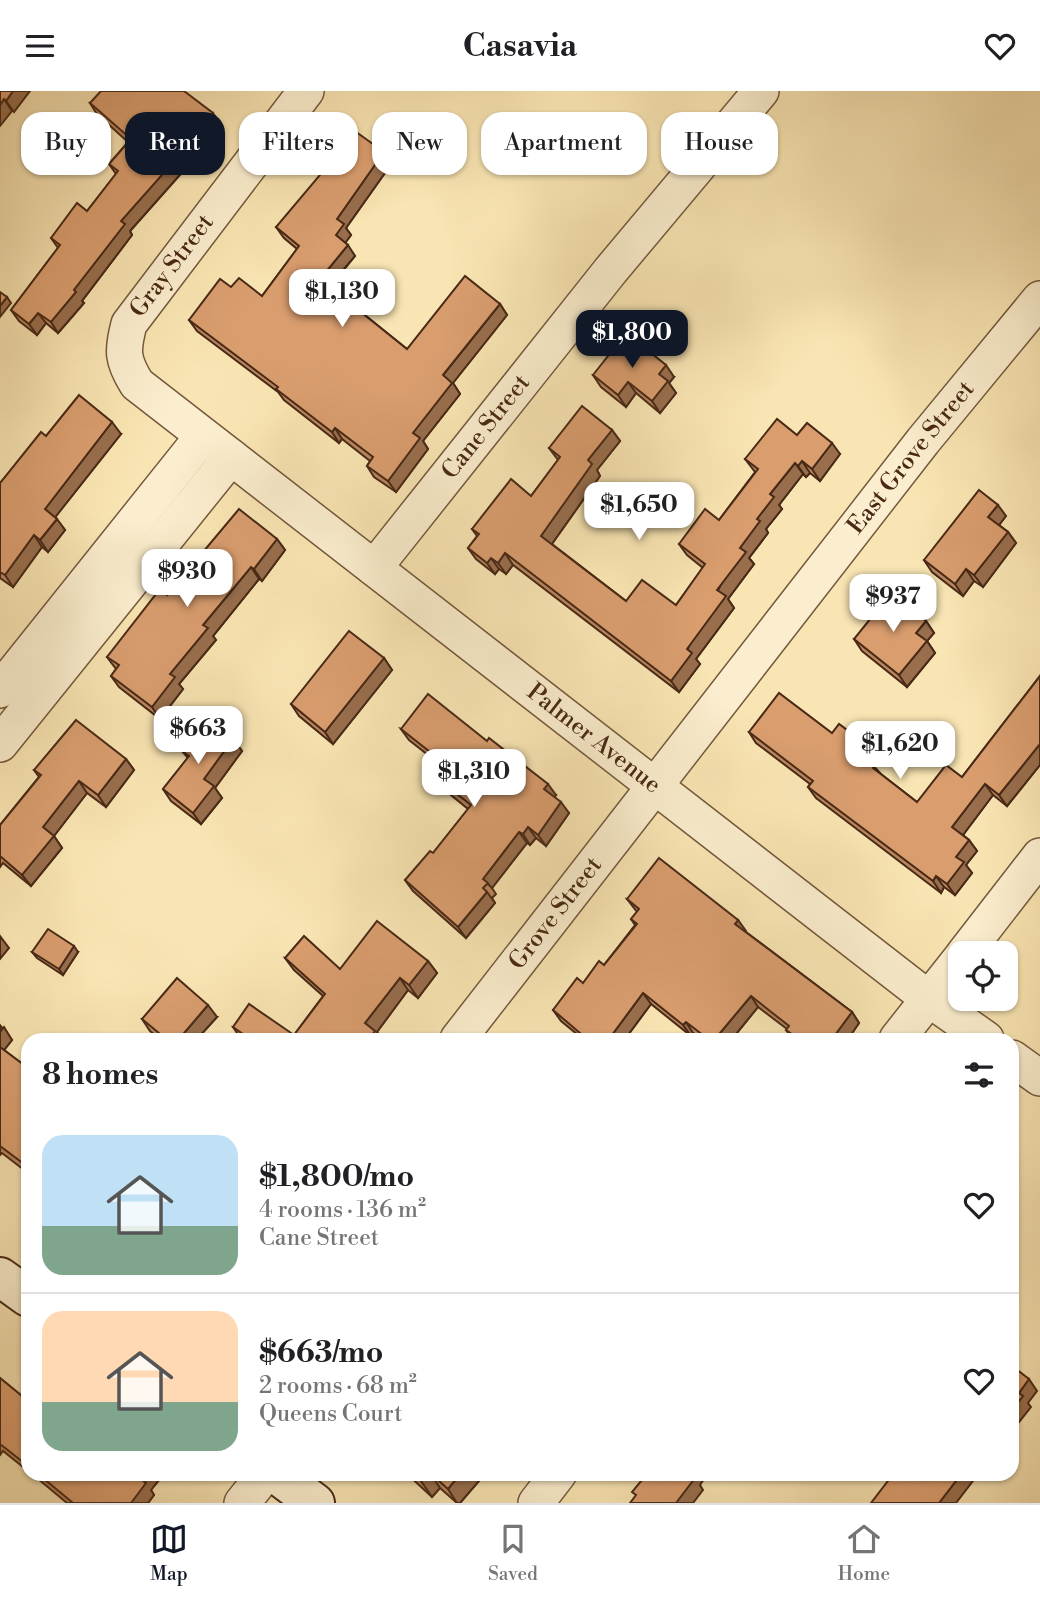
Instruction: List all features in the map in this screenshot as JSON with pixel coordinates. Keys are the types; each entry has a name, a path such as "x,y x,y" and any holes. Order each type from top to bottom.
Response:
{"street":[{"name":"Gray Street","path":"203,436 137,384 127,368 123,349 129,324 306,91"},
{"name":"Cane Street","path":"374,568 611,270 761,91"},
{"name":"East Grove Street","path":"655,786 923,442 1040,299"},
{"name":"Palmer Avenue","path":"203,436 929,999 977,1033"},
{"path":"0,689 203,436"},
{"path":"0,744 231,457"},
{"name":"Grove Street","path":"463,1033 655,786"},
{"path":"974,941 1040,856"},
{"path":"902,1033 948,975"},
{"path":"1019,1063 1040,1078"},
{"path":"0,1277 21,1292"},
{"path":"242,1503 260,1481"},
{"path":"285,1481 314,1503"},
{"path":"536,1503 553,1481"}],"building":[{"path":"0,91 13,91 0,105"},
{"path":"101,91 184,91 212,112 125,112 125,134 111,121 111,112 100,112 90,103"},
{"path":"358,133 372,143 372,169 337,219 344,224 336,235 348,245 320,279 407,349 465,276 500,304 443,375 452,383 413,433 420,438 388,481 367,466 373,457 335,428 332,432 276,389 278,387 189,320 220,279 231,287 239,278 262,296 299,246 276,227 320,175 358,175"},
{"path":"125,146 125,175 162,175 121,221 125,224 51,322 38,313 29,324 11,310 60,245 51,238 77,203 87,211 118,171 111,166 111,162"},
{"path":"0,292 7,297 0,306"},
{"path":"623,337 644,354 647,350 666,365 659,374 668,381 652,401 628,382 618,395 593,375"},
{"path":"79,395 112,422 45,509 57,519 40,540 34,535 5,575 0,572 0,483 41,432 46,436"},
{"path":"582,406 612,430 588,460 592,464 541,536 626,601 642,580 676,605 705,564 679,544 705,509 719,520 758,469 745,459 777,419 797,435 807,423 832,443 812,469 802,461 798,466 795,463 770,494 774,497 740,548 746,552 717,590 726,596 687,649 692,653 671,681 505,553 498,563 491,558 487,563 468,548 479,534 472,529 511,479 531,496 560,457 549,448"},
{"path":"979,490 998,505 988,517 1008,532 974,575 966,569 955,584 924,560"},
{"path":"239,509 277,539 254,569 251,567 203,625 208,628 170,674 175,677 152,707 111,676 119,665 107,657 160,589 167,595"},
{"path":"891,593 926,621 916,633 927,641 899,675 854,639"},
{"path":"349,631 384,658 325,732 291,704"},
{"path":"1040,676 1040,744 999,795 985,784 952,827 969,840 956,857 964,862 947,884 936,876 933,881 808,787 813,781 749,732 779,693 832,733 839,724 866,744 859,753 875,766 873,768 917,802 946,765 962,777"},
{"path":"428,694 487,741 489,738 548,784 544,789 561,802 538,835 528,827 523,834 519,832 483,879 488,883 483,888 487,892 458,927 405,880 430,851 433,853 471,805 439,780 449,767 401,729"},
{"path":"206,719 233,739 204,779 214,786 193,813 163,789 189,756 182,751"},
{"path":"76,720 126,759 98,795 79,781 43,827 54,836 22,875 0,856 0,825 41,775 34,770"},
{"path":"659,858 738,920 735,924 852,1012 836,1033 790,1033 786,1030 789,1026 751,996 720,1033 700,1033 686,1022 683,1025 643,993 613,1033 580,1033 553,1010 577,978 583,983 599,961 604,965 637,924 631,919 639,909 627,899"},
{"path":"377,921 428,961 409,985 400,978 365,1023 375,1031 374,1033 296,1033 325,994 285,958 304,936 340,969"},
{"path":"48,929 74,946 59,969 32,952"},
{"path":"177,978 208,1005 184,1033 159,1033 142,1019"},
{"path":"249,1004 291,1033 242,1033 233,1027"},
{"path":"0,1047 21,1063 21,1162 0,1146"},
{"path":"1019,1371 1029,1379 1019,1393"},
{"path":"0,1378 21,1395 21,1460 0,1444"},
{"path":"47,1481 146,1483 131,1503 73,1503"},
{"path":"439,1481 454,1481 448,1489"},
{"path":"641,1481 693,1481 676,1503 630,1503 636,1495 632,1492"},
{"path":"888,1481 956,1481 939,1503 871,1503"}]}
